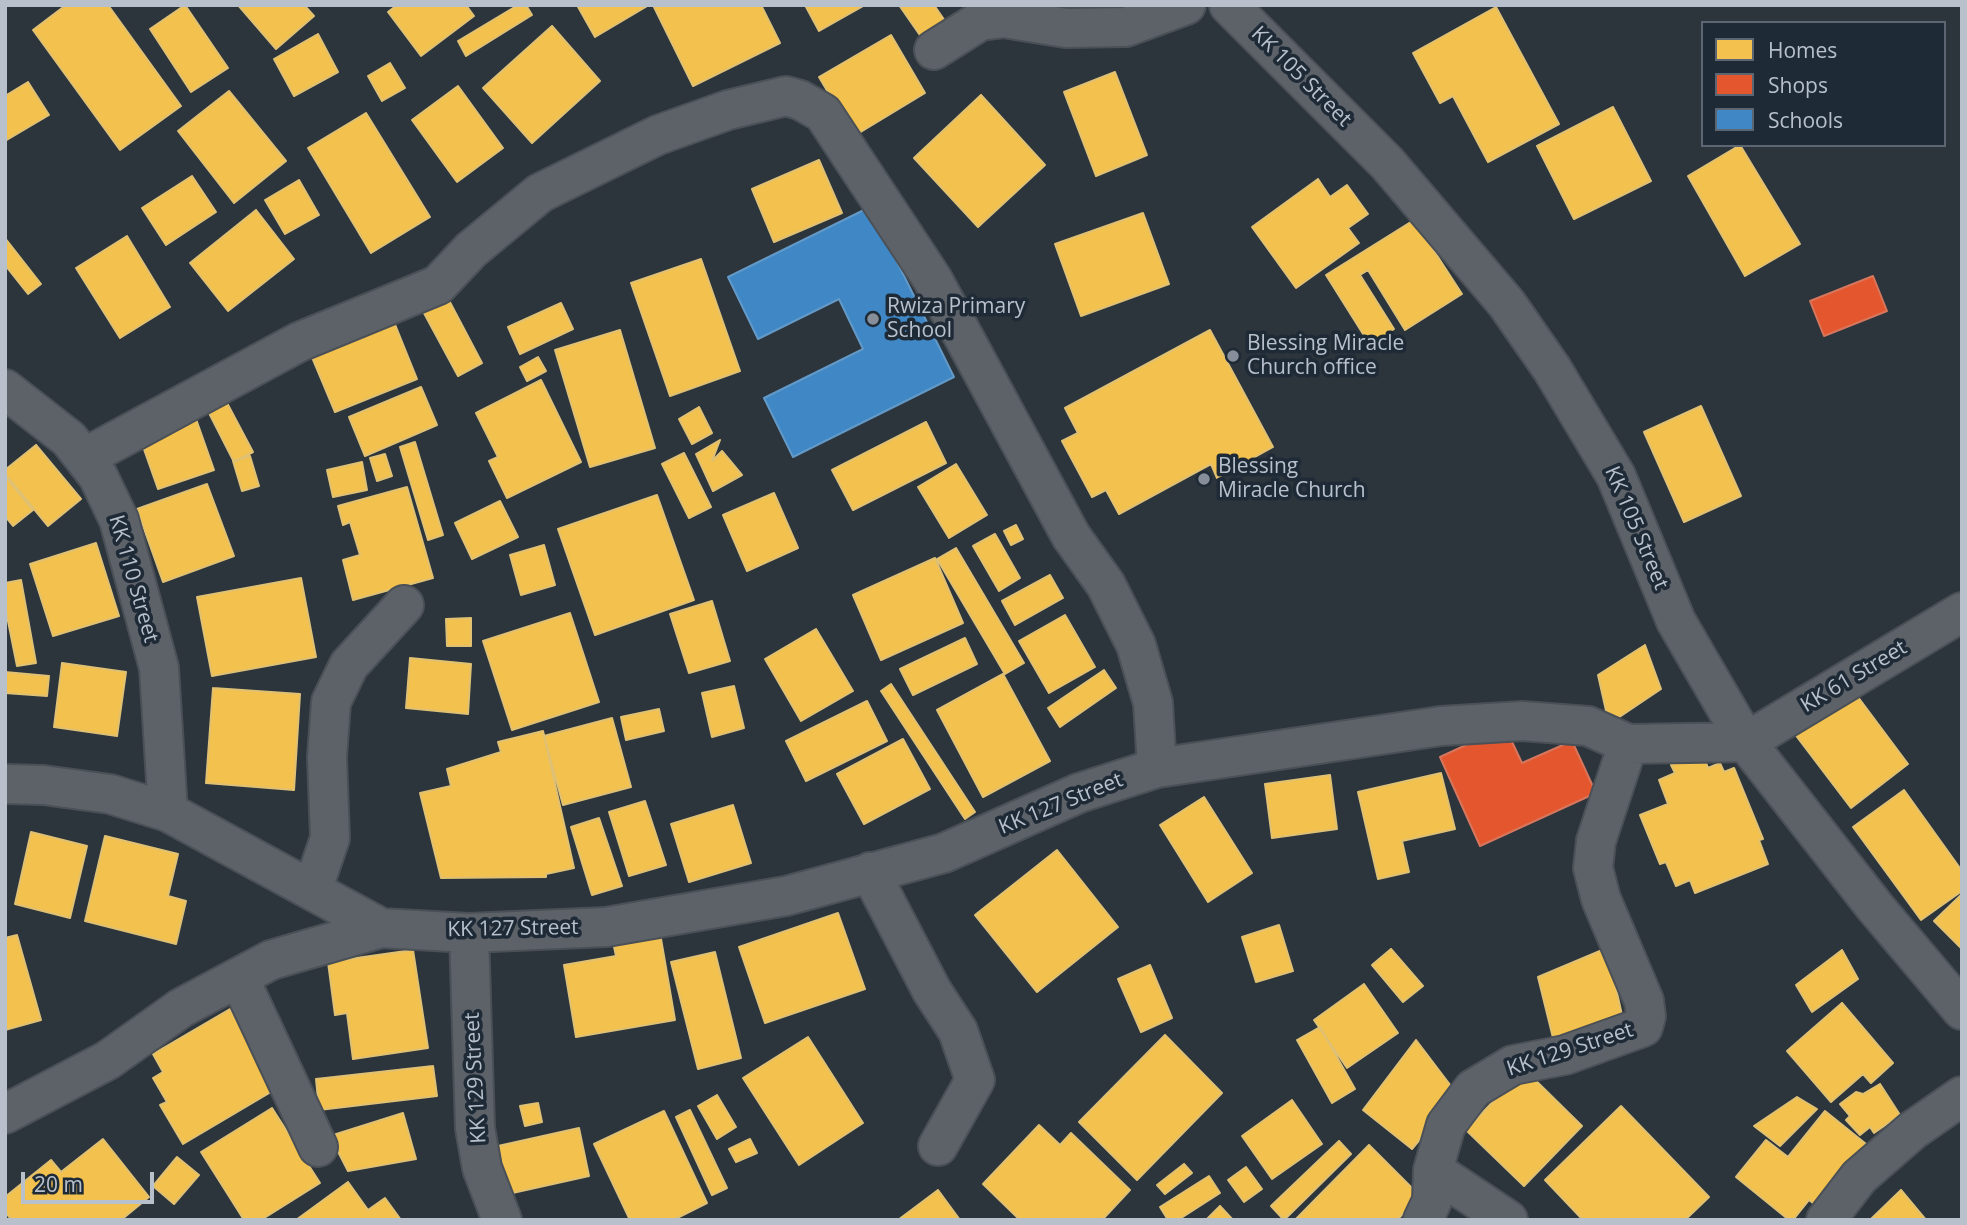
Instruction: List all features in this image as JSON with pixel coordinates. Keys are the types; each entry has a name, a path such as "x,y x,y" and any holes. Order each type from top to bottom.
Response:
{"street":[{"path":"934,50 980,21 1004,18 1066,28 1125,27 1186,5"},
{"name":"KK 105 Street","path":"1229,5 1387,163 1507,304 1552,369 1616,476 1676,621 1746,743 1875,907 1962,1010"},
{"path":"84,458 299,342 438,285 471,250 540,193 658,135 728,110 786,96 793,98 822,113 926,268 1070,536 1106,584 1136,645 1153,703 1157,768"},
{"name":"KK 110 Street","path":"5,389 69,439 98,476 118,520 159,668 167,812"},
{"path":"313,888 330,838 327,757 331,702 349,665 404,605"},
{"name":"KK 61 Street","path":"1746,743 1962,612"},
{"name":"KK 127 Street","path":"5,1114 108,1060 181,1008 271,960 381,928 469,933 606,927 786,896 944,853 1079,793 1157,768 1441,726 1508,722 1588,726 1628,744 1746,743"},
{"name":"KK 129 Street","path":"1423,1220 1432,1201 1433,1170 1446,1125 1472,1089 1513,1065 1565,1055 1643,1027 1646,1016 1644,1001 1601,899 1593,868 1596,841 1628,744"},
{"name":"KK 127 Street","path":"5,784 43,785 110,794 167,812 313,888 381,928"},
{"path":"870,872 932,991 958,1031 975,1080 938,1146"},
{"name":"KK 129 Street","path":"469,933 475,1128 482,1168 502,1220"},
{"path":"239,978 318,1147"},
{"path":"1826,1220 1859,1177 1913,1130 1962,1096"},
{"path":"1433,1170 1508,1220"}],"building: Homes":[{"path":"66,5 108,5 181,106 120,150 33,30"},
{"path":"185,5 228,68 191,92 150,29"},
{"path":"238,5 304,5 314,16 276,49"},
{"path":"397,5 466,5 474,16 421,56 388,12"},
{"path":"518,5 526,5 532,15 466,56 458,41"},
{"path":"577,5 649,5 595,37"},
{"path":"653,5 761,5 780,43 693,86"},
{"path":"805,5 865,5 819,31"},
{"path":"899,5 934,5 947,24 924,41"},
{"path":"1496,7 1559,124 1488,162 1453,96 1440,103 1413,53"},
{"path":"552,26 600,81 532,143 483,88"},
{"path":"318,34 338,72 294,96 274,59"},
{"path":"891,35 925,93 854,136 819,77"},
{"path":"390,63 405,88 382,101 368,76"},
{"path":"1115,72 1147,155 1096,176 1064,92"},
{"path":"28,82 49,115 5,141 5,96"},
{"path":"458,86 503,148 457,182 412,120"},
{"path":"229,91 286,161 234,203 178,131"},
{"path":"981,95 1045,165 978,227 914,158"},
{"path":"1613,107 1651,181 1574,219 1537,146"},
{"path":"366,113 430,217 371,253 308,148"},
{"path":"1737,147 1741,147 1800,244 1745,276 1688,176"},
{"path":"819,160 842,213 774,242 752,189"},
{"path":"192,176 216,212 166,245 142,208"},
{"path":"1318,179 1330,197 1347,185 1368,214 1348,228 1359,243 1296,288 1252,227"},
{"path":"299,180 319,215 285,234 265,200"},
{"path":"256,210 294,259 228,311 190,263"},
{"path":"1143,213 1169,284 1081,316 1055,244"},
{"path":"1414,220 1462,294 1405,330 1368,270 1360,275 1394,329 1370,345 1326,275"},
{"path":"127,236 170,307 120,338 76,268"},
{"path":"5,238 41,284 28,294 5,265"},
{"path":"701,259 740,371 670,396 631,283"},
{"path":"443,289 482,363 458,376 418,302"},
{"path":"561,303 573,329 520,354 508,327"},
{"path":"392,317 417,379 335,412 309,350"},
{"path":"620,330 655,448 590,467 555,350"},
{"path":"1210,330 1273,447 1217,478 1211,464 1119,514 1106,490 1092,497 1062,441 1078,433 1065,408"},
{"path":"538,357 546,371 527,381 520,367"},
{"path":"541,380 581,462 507,498 489,461 498,457 476,413"},
{"path":"421,387 437,425 365,456 349,417"},
{"path":"226,401 253,452 234,462 208,411"},
{"path":"1701,406 1741,496 1684,522 1644,432"},
{"path":"699,407 712,433 692,444 679,419"},
{"path":"196,419 214,470 158,489 140,438"},
{"path":"926,422 946,463 853,510 832,470"},
{"path":"720,440 712,461 722,451 742,475 713,491 696,454"},
{"path":"415,442 443,535 428,540 400,447"},
{"path":"36,445 81,499 48,526 5,474 5,470"},
{"path":"684,453 711,507 689,518 662,464"},
{"path":"385,454 392,476 377,481 370,458"},
{"path":"250,456 259,486 242,491 233,461"},
{"path":"362,462 367,490 333,497 327,470"},
{"path":"956,464 987,515 949,538 918,487"},
{"path":"5,476 33,510 13,526 5,516"},
{"path":"207,484 234,556 163,582 137,509"},
{"path":"407,487 433,578 353,600 343,560 360,555 350,522 343,525 338,506"},
{"path":"774,493 798,548 747,571 723,515"},
{"path":"657,495 694,600 595,635 558,529"},
{"path":"500,501 518,537 472,559 455,523"},
{"path":"1016,525 1023,539 1011,545 1004,531"},
{"path":"995,534 1020,578 999,591 973,546"},
{"path":"96,543 119,616 53,636 30,564"},
{"path":"544,545 555,585 521,595 510,555"},
{"path":"956,548 1024,663 1005,674 937,559"},
{"path":"935,558 963,623 881,660 853,595"},
{"path":"1050,575 1063,598 1015,625 1002,601"},
{"path":"301,578 316,657 212,676 197,597"},
{"path":"21,580 36,663 17,666 5,606 5,583"},
{"path":"712,601 730,661 689,673 670,614"},
{"path":"570,613 599,702 512,730 483,641"},
{"path":"1065,615 1095,667 1049,693 1019,641"},
{"path":"471,618 471,646 447,646 446,619"},
{"path":"816,629 853,691 801,721 765,659"},
{"path":"965,638 977,664 913,695 900,669"},
{"path":"1645,645 1661,689 1609,724 1598,675"},
{"path":"410,658 471,664 468,714 406,708"},
{"path":"62,663 126,672 117,736 54,727"},
{"path":"1104,670 1116,688 1060,727 1048,708"},
{"path":"5,672 49,676 47,696 5,693"},
{"path":"1003,674 1050,761 983,797 937,710"},
{"path":"891,684 975,812 965,819 881,691"},
{"path":"1849,685 1908,764 1851,808 1791,729"},
{"path":"734,686 744,728 712,737 702,693"},
{"path":"213,688 300,694 294,790 206,783"},
{"path":"867,701 887,741 806,781 786,741"},
{"path":"659,709 664,731 626,740 621,717"},
{"path":"612,718 631,787 563,805 544,736"},
{"path":"543,731 574,868 546,874 546,877 441,878 420,793 451,786 447,769 501,752 498,742"},
{"path":"903,739 930,789 864,824 837,774"},
{"path":"1702,752 1708,768 1720,763 1724,772 1734,768 1763,839 1759,840 1768,864 1695,893 1690,880 1676,886 1666,862 1660,864 1640,815 1668,804 1659,780 1675,773 1671,765"},
{"path":"1441,773 1455,829 1402,841 1409,872 1378,879 1358,792"},
{"path":"1330,775 1337,829 1272,838 1265,784"},
{"path":"1904,790 1962,871 1962,891 1921,920 1853,827"},
{"path":"1204,797 1252,873 1208,902 1160,825"},
{"path":"645,801 666,865 629,876 609,812"},
{"path":"733,805 751,863 689,882 671,824"},
{"path":"599,818 622,886 592,895 571,827"},
{"path":"31,832 87,846 70,918 15,904"},
{"path":"105,836 178,854 168,896 186,901 176,944 85,921"},
{"path":"1057,850 1118,927 1037,992 975,915"},
{"path":"1962,894 1962,949 1934,921"},
{"path":"838,913 865,989 765,1023 739,947"},
{"path":"1279,925 1293,971 1256,982 1242,937"},
{"path":"660,933 675,1020 576,1037 564,965 616,956 613,942"},
{"path":"17,935 41,1020 5,1030 5,938"},
{"path":"1607,948 1622,1015 1555,1046 1538,977"},
{"path":"1391,949 1423,986 1403,1002 1372,965"},
{"path":"413,950 428,1048 353,1059 347,1013 335,1015 328,962"},
{"path":"1842,950 1858,979 1812,1012 1796,985"},
{"path":"715,952 741,1058 698,1069 671,962"},
{"path":"1150,965 1172,1018 1141,1032 1118,979"},
{"path":"1364,984 1398,1033 1347,1068 1314,1020"},
{"path":"1842,1003 1893,1063 1871,1083 1863,1074 1831,1102 1787,1051"},
{"path":"230,1009 276,1089 183,1144 160,1105 167,1102 153,1078 163,1072 153,1054"},
{"path":"1320,1027 1355,1089 1332,1103 1297,1040"},
{"path":"1165,1035 1222,1093 1137,1180 1079,1122"},
{"path":"808,1037 863,1123 799,1165 743,1078"},
{"path":"1416,1040 1457,1094 1412,1149 1363,1110"},
{"path":"433,1066 437,1096 319,1110 316,1079"},
{"path":"1524,1069 1582,1126 1524,1186 1466,1130"},
{"path":"1880,1084 1900,1115 1874,1133 1870,1127 1860,1135 1846,1120 1850,1116 1840,1104 1856,1092 1863,1094"},
{"path":"717,1095 736,1127 717,1139 698,1106"},
{"path":"1797,1097 1817,1109 1780,1146 1754,1126"},
{"path":"1292,1100 1322,1144 1272,1179 1242,1136"},
{"path":"538,1103 542,1122 525,1126 520,1106"},
{"path":"1621,1106 1709,1197 1685,1220 1583,1220 1545,1180"},
{"path":"272,1108 320,1183 261,1220 244,1220 201,1152"},
{"path":"690,1110 727,1188 712,1195 676,1117"},
{"path":"664,1111 707,1203 673,1220 630,1220 594,1144"},
{"path":"1825,1111 1871,1148 1822,1210 1809,1200 1793,1220 1789,1220 1736,1177 1766,1140 1788,1157"},
{"path":"403,1113 416,1159 348,1171 330,1136"},
{"path":"1039,1125 1060,1145 1071,1133 1130,1190 1102,1220 1020,1220 983,1184"},
{"path":"579,1128 589,1176 508,1194 498,1146"},
{"path":"103,1139 149,1197 121,1220 12,1220 5,1212 5,1197 51,1160 61,1172"},
{"path":"750,1139 757,1153 736,1162 729,1149"},
{"path":"1339,1141 1351,1154 1284,1220 1271,1206"},
{"path":"1369,1145 1420,1196 1397,1220 1295,1220"},
{"path":"177,1157 199,1175 174,1204 153,1186"},
{"path":"1184,1164 1192,1173 1165,1194 1157,1185"},
{"path":"1246,1167 1262,1189 1244,1202 1228,1180"},
{"path":"1209,1176 1220,1193 1178,1220 1168,1220 1160,1207"},
{"path":"348,1182 368,1210 385,1198 401,1220 296,1220"},
{"path":"938,1190 960,1220 898,1220"},
{"path":"1901,1190 1926,1220 1870,1220"},
{"path":"1220,1206 1233,1220 1206,1220"}],"building: Shops":[{"path":"1873,276 1887,311 1824,336 1810,301"},
{"path":"1505,727 1522,763 1572,741 1596,793 1480,846 1440,757"}],"building: Schools":[{"path":"870,207 954,377 793,457 764,398 863,349 839,299 758,339 728,277"}],"place":[{"name":"Rwiza Primary School","path":"873,319"},
{"name":"Blessing Miracle Church office","path":"1233,356"},
{"name":"Blessing Miracle Church","path":"1204,479"}]}
